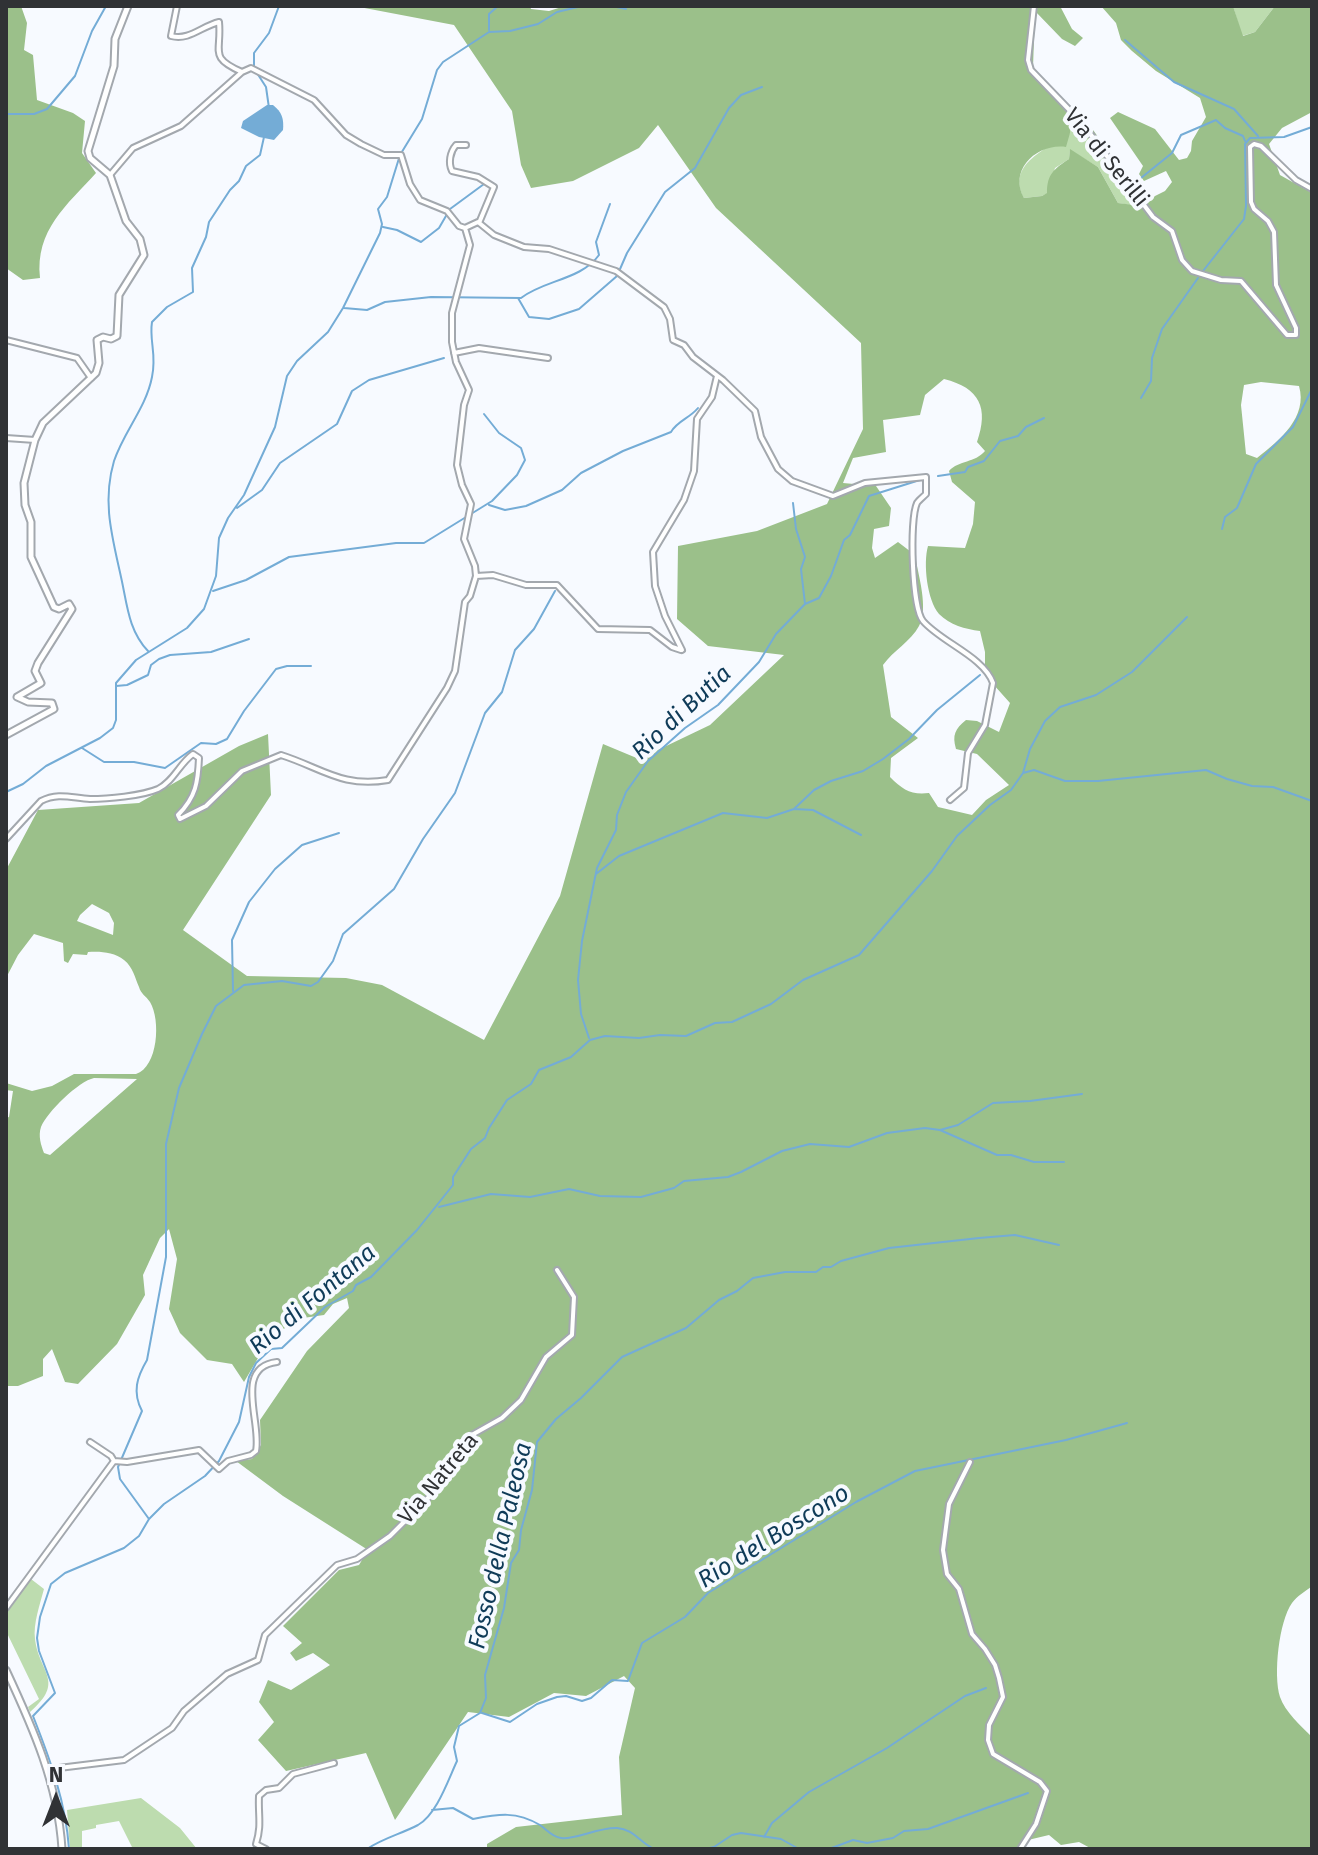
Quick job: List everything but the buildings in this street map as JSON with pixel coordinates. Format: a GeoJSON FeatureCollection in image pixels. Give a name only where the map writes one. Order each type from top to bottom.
{"type":"FeatureCollection","features":[{"type":"Feature","properties":{"kind":"street"},"geometry":{"type":"LineString","coordinates":[[6,735],[54,709],[52,703],[28,702],[17,697],[39,686],[40,679],[35,671],[38,663],[72,609],[69,604],[59,609],[54,607],[31,557],[31,522],[23,490],[35,440],[47,418],[96,373],[99,363],[97,340],[117,336],[119,295],[144,255],[140,239],[126,221],[110,175],[90,158],[88,151],[114,66],[118,29],[128,6]]}},
{"type":"Feature","properties":{"kind":"street"},"geometry":{"type":"LineString","coordinates":[[177,6],[171,36],[175,39],[188,36],[219,22],[220,57],[229,67],[242,72]]}},
{"type":"Feature","properties":{"kind":"street","name":"Via di Serilli"},"geometry":{"type":"LineString","coordinates":[[1034,6],[1028,60],[1031,70],[1082,123],[1153,217],[1172,231],[1182,260],[1192,271],[1221,280],[1241,281],[1287,335],[1292,336],[1296,335],[1296,328],[1276,285],[1274,232],[1251,202],[1250,147],[1254,144],[1261,146],[1296,180],[1312,189]]}},
{"type":"Feature","properties":{"kind":"street"},"geometry":{"type":"LineString","coordinates":[[110,175],[133,148],[181,126],[242,72],[251,68],[314,100],[346,135],[361,144],[384,155],[400,154],[410,184],[420,200],[447,211],[453,222],[465,228],[479,223],[494,187],[478,177],[452,171],[449,166],[452,150],[456,145],[466,145]]}},
{"type":"Feature","properties":{"kind":"street"},"geometry":{"type":"LineString","coordinates":[[479,223],[494,235],[524,247],[549,249],[619,272],[664,307],[670,319],[673,340],[684,345],[693,357],[755,411],[765,446],[778,469],[792,481],[833,496],[865,483],[926,477],[926,494],[916,505],[912,555],[919,615],[927,625],[985,668],[993,683],[985,725],[968,753],[964,788],[950,800]]}},
{"type":"Feature","properties":{"kind":"street"},"geometry":{"type":"LineString","coordinates":[[6,839],[48,797],[59,795],[91,799],[157,790],[170,782],[193,754],[199,758],[197,788],[193,798],[178,815],[180,819],[206,806],[242,771],[281,755],[347,782],[388,780],[455,671],[465,602],[476,576],[464,539],[472,508],[458,473],[464,405],[469,390],[454,353],[452,313],[470,245],[465,228]]}},
{"type":"Feature","properties":{"kind":"street"},"geometry":{"type":"LineString","coordinates":[[6,340],[77,358],[91,378]]}},
{"type":"Feature","properties":{"kind":"street"},"geometry":{"type":"LineString","coordinates":[[454,353],[479,348],[548,358]]}},
{"type":"Feature","properties":{"kind":"street"},"geometry":{"type":"LineString","coordinates":[[476,576],[493,575],[526,585],[557,585],[598,629],[650,630],[672,647],[682,650],[665,616],[655,586],[653,552],[684,500],[696,460],[697,419],[712,397],[717,376]]}},
{"type":"Feature","properties":{"kind":"street"},"geometry":{"type":"LineString","coordinates":[[6,438],[35,440]]}},
{"type":"Feature","properties":{"kind":"street","name":"Via Natreta"},"geometry":{"type":"LineString","coordinates":[[52,1773],[124,1760],[172,1728],[184,1711],[227,1674],[258,1660],[265,1635],[298,1605],[316,1583],[337,1565],[357,1559],[390,1536],[437,1489],[470,1436],[502,1418],[521,1400],[546,1357],[572,1335],[574,1297],[557,1270]]}},
{"type":"Feature","properties":{"kind":"street"},"geometry":{"type":"LineString","coordinates":[[114,1461],[127,1462],[199,1450],[219,1469],[228,1461],[251,1455],[258,1443],[258,1425],[251,1398],[253,1383],[257,1371],[266,1364],[277,1362]]}},
{"type":"Feature","properties":{"kind":"street"},"geometry":{"type":"LineString","coordinates":[[90,1442],[114,1461]]}},
{"type":"Feature","properties":{"kind":"street"},"geometry":{"type":"LineString","coordinates":[[6,1608],[114,1461]]}},
{"type":"Feature","properties":{"kind":"street"},"geometry":{"type":"LineString","coordinates":[[970,1462],[949,1504],[943,1550],[947,1574],[959,1589],[972,1634],[995,1665],[999,1678],[1003,1697],[989,1725],[988,1740],[993,1754],[1040,1782],[1047,1791],[1036,1824],[1020,1849]]}},
{"type":"Feature","properties":{"kind":"street"},"geometry":{"type":"LineString","coordinates":[[6,1670],[52,1773],[61,1823],[62,1849]]}},
{"type":"Feature","properties":{"kind":"street"},"geometry":{"type":"LineString","coordinates":[[266,1849],[256,1844],[262,1825],[258,1811],[259,1796],[266,1790],[279,1788],[293,1774],[304,1769],[334,1763]]}},
{"type":"Feature","properties":{"kind":"green space"},"geometry":{"type":"Polygon","coordinates":[[[6,6],[21,6],[27,23],[24,50],[33,55],[37,100],[73,113],[85,121],[82,153],[96,173],[64,208],[48,232],[40,261],[40,278],[23,280],[6,268],[6,6]]]}},
{"type":"Feature","properties":{"kind":"green space"},"geometry":{"type":"Polygon","coordinates":[[[354,6],[530,6],[531,9],[549,11],[565,6],[1060,6],[1072,29],[1083,38],[1075,46],[1062,39],[1035,11],[1033,67],[1079,119],[1086,120],[1142,199],[1147,200],[1165,191],[1172,182],[1166,171],[1144,181],[1139,174],[1143,166],[1110,118],[1118,112],[1155,129],[1179,160],[1187,158],[1192,141],[1206,117],[1200,98],[1156,71],[1121,40],[1116,23],[1101,6],[1233,6],[1243,36],[1255,32],[1275,6],[1312,6],[1312,112],[1282,128],[1269,144],[1280,175],[1312,193],[1312,1586],[1294,1600],[1287,1611],[1277,1676],[1282,1703],[1312,1737],[1312,1849],[1092,1849],[1079,1842],[1061,1845],[1049,1835],[1028,1840],[1021,1849],[487,1849],[487,1844],[516,1827],[622,1815],[619,1757],[635,1688],[624,1676],[586,1696],[554,1693],[509,1717],[468,1712],[395,1820],[366,1753],[286,1771],[258,1740],[274,1722],[259,1702],[268,1680],[291,1690],[330,1665],[313,1653],[296,1661],[290,1653],[302,1643],[283,1626],[339,1570],[359,1565],[368,1550],[283,1496],[236,1461],[252,1459],[261,1445],[260,1420],[307,1351],[349,1308],[347,1298],[333,1304],[324,1315],[303,1318],[271,1336],[244,1382],[232,1364],[207,1360],[180,1333],[169,1309],[177,1259],[169,1229],[160,1238],[143,1275],[145,1295],[117,1344],[78,1384],[65,1382],[52,1349],[43,1359],[43,1376],[18,1386],[6,1386],[6,1118],[9,1117],[13,1091],[6,1090],[6,1083],[32,1091],[52,1086],[74,1074],[136,1074],[149,1062],[156,1031],[150,1002],[141,991],[130,966],[116,955],[97,952],[73,954],[68,963],[64,961],[63,943],[34,934],[6,978],[6,870],[38,810],[139,803],[239,746],[268,734],[271,795],[183,930],[247,976],[346,978],[382,985],[484,1040],[560,896],[603,744],[639,759],[710,725],[784,655],[708,646],[677,619],[678,546],[757,531],[827,504],[863,429],[861,343],[716,208],[658,125],[639,148],[573,181],[531,188],[521,165],[512,111],[454,25],[354,6]],[[1070,115],[1066,147],[1045,149],[1028,160],[1020,178],[1024,198],[1047,193],[1050,177],[1069,159],[1070,149],[1098,167],[1118,203],[1142,206],[1070,115]],[[944,379],[925,395],[920,415],[883,420],[886,452],[853,458],[843,483],[876,486],[891,508],[889,526],[874,529],[872,548],[875,558],[898,542],[915,555],[922,591],[923,610],[919,626],[883,665],[891,717],[918,738],[891,758],[890,777],[908,791],[929,793],[938,807],[972,815],[986,800],[1009,785],[977,754],[956,749],[955,733],[966,720],[977,721],[999,732],[1010,703],[985,675],[985,652],[980,631],[953,624],[935,608],[927,581],[926,562],[928,546],[965,548],[973,524],[975,502],[952,482],[949,471],[985,451],[977,442],[981,430],[981,409],[966,388],[944,379]],[[1261,382],[1244,385],[1241,405],[1246,454],[1257,458],[1290,427],[1296,418],[1301,397],[1299,386],[1261,382]],[[92,904],[77,921],[113,935],[114,923],[109,913],[92,904]],[[94,1078],[72,1091],[41,1127],[44,1153],[50,1155],[137,1079],[94,1078]]]}},
{"type":"Feature","properties":{"kind":"green space"},"geometry":{"type":"Polygon","coordinates":[[[1233,6],[1275,6],[1255,32],[1242,36],[1233,6]]]}},
{"type":"Feature","properties":{"kind":"green space"},"geometry":{"type":"Polygon","coordinates":[[[1070,114],[1143,207],[1118,203],[1098,167],[1070,150],[1069,159],[1055,168],[1048,193],[1024,198],[1020,176],[1025,166],[1041,151],[1070,133],[1070,114]]]}},
{"type":"Feature","properties":{"kind":"green space"},"geometry":{"type":"Polygon","coordinates":[[[31,1579],[44,1589],[35,1633],[37,1651],[48,1684],[47,1692],[30,1712],[28,1707],[39,1699],[6,1631],[6,1614],[31,1579]]]}},
{"type":"Feature","properties":{"kind":"green space"},"geometry":{"type":"Polygon","coordinates":[[[141,1798],[180,1828],[197,1849],[133,1849],[119,1821],[82,1831],[82,1849],[70,1849],[67,1810],[141,1798]]]}},
{"type":"Feature","properties":{"kind":"water"},"geometry":{"type":"Polygon","coordinates":[[[267,105],[273,105],[283,119],[283,130],[274,140],[241,128],[243,121],[267,105]]]}},
{"type":"Feature","properties":{"kind":"waterway"},"geometry":{"type":"LineString","coordinates":[[6,114],[34,114],[47,109],[75,76],[92,31],[106,6]]}},
{"type":"Feature","properties":{"kind":"waterway"},"geometry":{"type":"LineString","coordinates":[[254,68],[254,53],[269,33],[279,6]]}},
{"type":"Feature","properties":{"kind":"waterway"},"geometry":{"type":"LineString","coordinates":[[489,30],[489,14],[498,6]]}},
{"type":"Feature","properties":{"kind":"waterway"},"geometry":{"type":"LineString","coordinates":[[6,792],[113,728],[116,720],[116,683],[136,660],[187,628],[204,609],[216,576],[219,538],[244,495],[275,427],[287,376],[297,361],[328,332],[380,233],[382,224],[378,209],[387,197],[400,155],[422,119],[437,70],[443,62],[489,32],[538,24],[557,12],[582,6]]}},
{"type":"Feature","properties":{"kind":"waterway"},"geometry":{"type":"LineString","coordinates":[[612,6],[626,9]]}},
{"type":"Feature","properties":{"kind":"waterway"},"geometry":{"type":"LineString","coordinates":[[1125,40],[1174,82],[1234,109],[1258,136]]}},
{"type":"Feature","properties":{"kind":"waterway"},"geometry":{"type":"LineString","coordinates":[[257,73],[266,87],[269,108]]}},
{"type":"Feature","properties":{"kind":"waterway"},"geometry":{"type":"LineString","coordinates":[[518,298],[529,317],[549,319],[579,309],[617,276],[627,253],[665,192],[695,168],[729,108],[741,95],[762,87]]}},
{"type":"Feature","properties":{"kind":"waterway"},"geometry":{"type":"LineString","coordinates":[[1141,178],[1172,153],[1181,135],[1216,120],[1243,136],[1245,141]]}},
{"type":"Feature","properties":{"kind":"waterway"},"geometry":{"type":"LineString","coordinates":[[1203,271],[1244,219],[1245,144],[1250,138],[1284,137],[1312,127]]}},
{"type":"Feature","properties":{"kind":"waterway"},"geometry":{"type":"LineString","coordinates":[[148,651],[132,625],[114,547],[109,505],[110,476],[118,450],[149,388],[154,361],[152,322],[167,307],[193,292],[192,268],[209,222],[239,181],[246,166],[260,155],[264,137]]}},
{"type":"Feature","properties":{"kind":"waterway"},"geometry":{"type":"LineString","coordinates":[[383,227],[421,242],[439,228],[450,209],[484,184]]}},
{"type":"Feature","properties":{"kind":"waterway"},"geometry":{"type":"LineString","coordinates":[[344,308],[367,310],[385,302],[431,297],[521,298],[582,270],[599,255],[596,242],[610,204]]}},
{"type":"Feature","properties":{"kind":"waterway"},"geometry":{"type":"LineString","coordinates":[[1141,398],[1151,381],[1152,358],[1162,329],[1198,278]]}},
{"type":"Feature","properties":{"kind":"waterway"},"geometry":{"type":"LineString","coordinates":[[237,508],[262,490],[280,463],[337,424],[352,391],[369,380],[444,358]]}},
{"type":"Feature","properties":{"kind":"waterway"},"geometry":{"type":"LineString","coordinates":[[1222,529],[1225,517],[1237,508],[1256,464],[1293,427],[1312,389]]}},
{"type":"Feature","properties":{"kind":"waterway"},"geometry":{"type":"LineString","coordinates":[[489,505],[505,510],[526,506],[562,490],[581,473],[623,451],[671,432],[698,408]]}},
{"type":"Feature","properties":{"kind":"waterway"},"geometry":{"type":"LineString","coordinates":[[213,591],[246,580],[289,557],[396,543],[424,543],[492,501],[517,475],[525,460],[521,448],[499,433],[484,414]]}},
{"type":"Feature","properties":{"kind":"waterway","name":"Rio di Butia"},"geometry":{"type":"LineString","coordinates":[[938,476],[965,472],[968,467],[984,461],[1000,441],[1018,436],[1026,427],[1044,418]]}},
{"type":"Feature","properties":{"kind":"waterway","name":"Rio di Butia"},"geometry":{"type":"LineString","coordinates":[[589,1038],[581,1014],[578,980],[582,941],[597,868],[616,830],[617,815],[626,792],[648,761],[685,728],[718,705],[759,662],[776,634],[805,604],[819,598],[844,540],[850,535],[869,496],[923,479]]}},
{"type":"Feature","properties":{"kind":"waterway"},"geometry":{"type":"LineString","coordinates":[[793,503],[796,529],[805,557],[801,569],[805,604]]}},
{"type":"Feature","properties":{"kind":"waterway"},"geometry":{"type":"LineString","coordinates":[[149,1519],[120,1479],[118,1467],[142,1411],[137,1385],[147,1360],[166,1257],[166,1144],[179,1088],[202,1034],[216,1006],[244,985],[282,981],[311,986],[318,982],[333,961],[343,934],[394,889],[455,793],[485,713],[502,692],[515,650],[534,629],[555,591]]}},
{"type":"Feature","properties":{"kind":"waterway","name":"Rio di Fontana"},"geometry":{"type":"LineString","coordinates":[[69,1849],[61,1798],[33,1716],[55,1693],[37,1638],[51,1584],[65,1573],[124,1548],[139,1536],[149,1519],[164,1504],[205,1476],[219,1461],[239,1422],[249,1377],[256,1363],[271,1349],[282,1348],[325,1307],[371,1277],[417,1230],[453,1185],[453,1177],[471,1149],[485,1138],[507,1100],[531,1084],[539,1070],[571,1057],[590,1040],[605,1036],[686,1036],[715,1023],[732,1022],[771,1004],[803,980],[859,955],[932,871],[957,836],[1011,790],[1023,773],[1030,749],[1045,721],[1060,707],[1096,695],[1132,672],[1187,617]]}},
{"type":"Feature","properties":{"kind":"waterway"},"geometry":{"type":"LineString","coordinates":[[116,686],[127,685],[148,675],[151,665],[170,655],[211,652],[249,639]]}},
{"type":"Feature","properties":{"kind":"waterway"},"geometry":{"type":"LineString","coordinates":[[82,748],[104,762],[134,762],[165,768],[201,743],[216,744],[227,739],[276,669],[311,666]]}},
{"type":"Feature","properties":{"kind":"waterway"},"geometry":{"type":"LineString","coordinates":[[596,874],[619,856],[723,813],[767,818],[794,809],[814,790],[863,771],[883,759],[980,675]]}},
{"type":"Feature","properties":{"kind":"waterway"},"geometry":{"type":"LineString","coordinates":[[1023,773],[1034,770],[1065,781],[1098,781],[1206,770],[1227,779],[1252,786],[1273,787],[1312,801]]}},
{"type":"Feature","properties":{"kind":"waterway"},"geometry":{"type":"LineString","coordinates":[[794,809],[813,810],[861,835]]}},
{"type":"Feature","properties":{"kind":"waterway"},"geometry":{"type":"LineString","coordinates":[[233,991],[232,940],[249,902],[275,869],[302,845],[339,833]]}},
{"type":"Feature","properties":{"kind":"waterway"},"geometry":{"type":"LineString","coordinates":[[940,1130],[958,1125],[993,1103],[1082,1094]]}},
{"type":"Feature","properties":{"kind":"waterway"},"geometry":{"type":"LineString","coordinates":[[439,1207],[491,1194],[530,1197],[569,1189],[600,1196],[641,1197],[674,1188],[684,1181],[728,1177],[782,1151],[810,1144],[849,1147],[887,1133],[925,1128],[940,1130],[997,1155],[1011,1155],[1034,1162],[1064,1162]]}},
{"type":"Feature","properties":{"kind":"waterway","name":"Fosso della Paleosa"},"geometry":{"type":"LineString","coordinates":[[480,1713],[486,1698],[485,1675],[504,1608],[511,1563],[519,1550],[532,1490],[537,1442],[556,1419],[622,1357],[686,1328],[719,1300],[753,1278],[785,1272],[816,1272],[841,1261],[889,1248],[979,1238],[1015,1235],[1059,1245]]}},
{"type":"Feature","properties":{"kind":"waterway","name":"Rio del Boscono"},"geometry":{"type":"LineString","coordinates":[[482,1713],[510,1722],[537,1704],[557,1697],[566,1696],[582,1701],[591,1698],[612,1680],[628,1681],[642,1643],[685,1617],[708,1593],[856,1502],[915,1471],[1066,1440],[1127,1423]]}},
{"type":"Feature","properties":{"kind":"waterway"},"geometry":{"type":"LineString","coordinates":[[764,1837],[772,1823],[809,1792],[887,1748],[965,1696],[986,1688]]}},
{"type":"Feature","properties":{"kind":"waterway"},"geometry":{"type":"LineString","coordinates":[[367,1849],[418,1825],[431,1813],[457,1761],[454,1747],[459,1726],[480,1713]]}},
{"type":"Feature","properties":{"kind":"waterway"},"geometry":{"type":"LineString","coordinates":[[829,1849],[853,1840],[867,1843],[893,1838],[904,1831],[928,1829],[1028,1793]]}},
{"type":"Feature","properties":{"kind":"waterway"},"geometry":{"type":"LineString","coordinates":[[432,1810],[453,1808],[473,1819],[515,1816],[540,1825],[561,1838],[610,1828],[623,1829],[654,1849]]}},
{"type":"Feature","properties":{"kind":"waterway"},"geometry":{"type":"LineString","coordinates":[[705,1849],[741,1833],[781,1839],[799,1849]]}}]}
